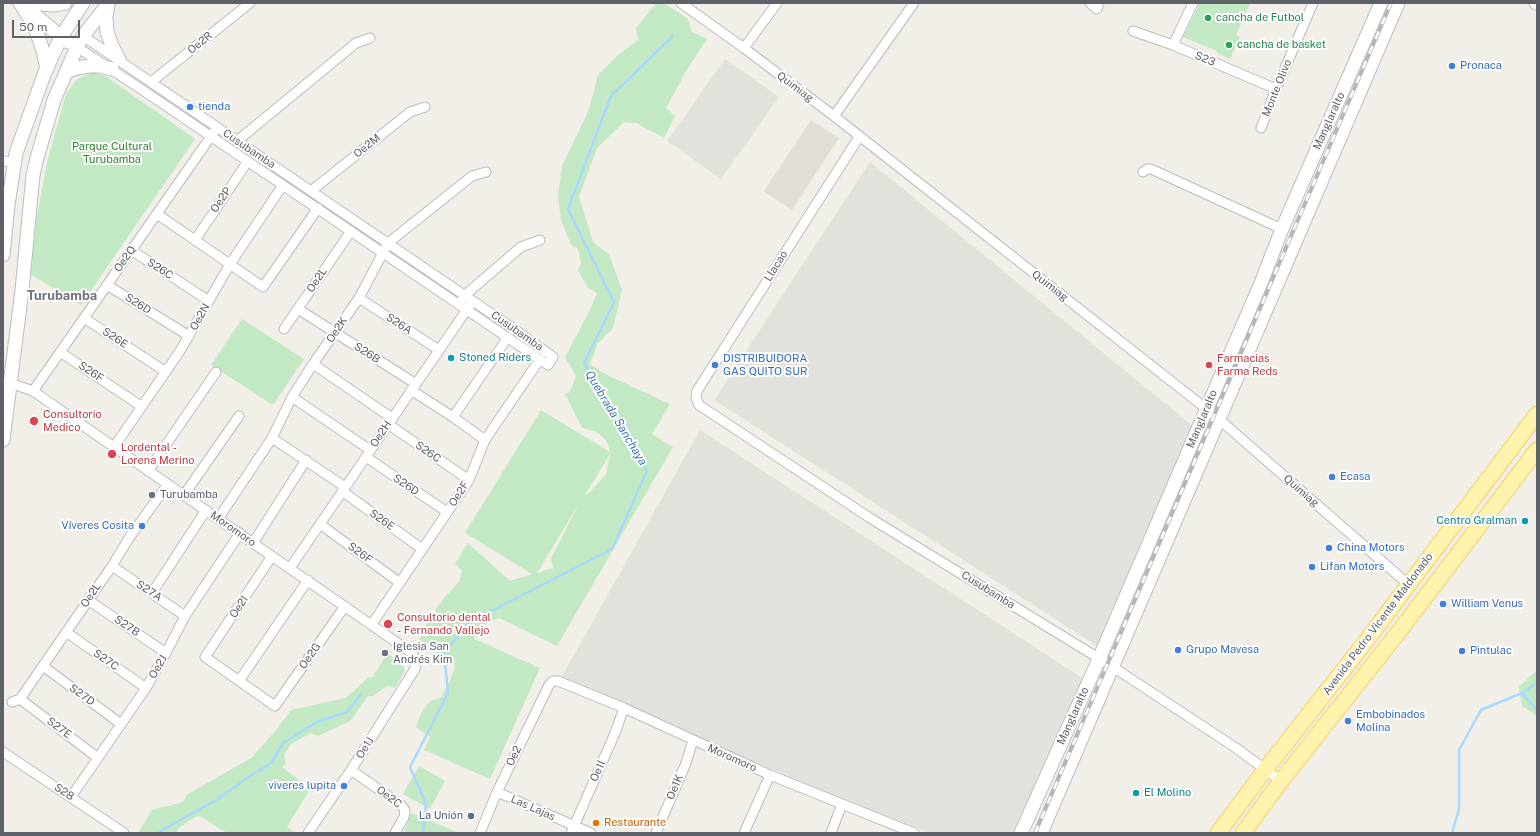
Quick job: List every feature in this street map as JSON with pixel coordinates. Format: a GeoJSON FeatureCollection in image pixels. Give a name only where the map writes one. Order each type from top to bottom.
{"type":"FeatureCollection","features":[{"type":"Feature","properties":{"kind":"main road","name":"Cusubamba"},"geometry":{"type":"LineString","coordinates":[[21,3],[46,25],[64,32],[80,41]]}},
{"type":"Feature","properties":{"kind":"main road"},"geometry":{"type":"LineString","coordinates":[[21,3],[37,33],[47,69]]}},
{"type":"Feature","properties":{"kind":"main road"},"geometry":{"type":"LineString","coordinates":[[29,3],[54,5],[65,3]]}},
{"type":"Feature","properties":{"kind":"main road"},"geometry":{"type":"LineString","coordinates":[[3,249],[8,162],[64,32],[83,3]]}},
{"type":"Feature","properties":{"kind":"main road"},"geometry":{"type":"LineString","coordinates":[[3,440],[7,382],[22,290],[33,175],[48,117],[59,87],[80,41],[108,3]]}},
{"type":"Feature","properties":{"kind":"main road"},"geometry":{"type":"LineString","coordinates":[[66,72],[89,66],[115,64],[112,46],[107,32],[106,18],[108,3]]}},
{"type":"Feature","properties":{"kind":"main road","name":"Manglaralto"},"geometry":{"type":"LineString","coordinates":[[1021,833],[1207,409],[1261,283],[1282,229],[1381,3]]}},
{"type":"Feature","properties":{"kind":"main road","name":"Manglaralto"},"geometry":{"type":"LineString","coordinates":[[1041,833],[1398,3]]}},
{"type":"Feature","properties":{"kind":"main road","name":"Avenida Pedro Vicente Maldonado"},"geometry":{"type":"LineString","coordinates":[[1218,833],[1265,770],[1359,650],[1537,414]]}},
{"type":"Feature","properties":{"kind":"main road","name":"Avenida Pedro Vicente Maldonado"},"geometry":{"type":"LineString","coordinates":[[1243,833],[1537,450]]}},
{"type":"Feature","properties":{"kind":"street","name":"Oe2R"},"geometry":{"type":"LineString","coordinates":[[151,82],[250,3]]}},
{"type":"Feature","properties":{"kind":"street","name":"Quimiag"},"geometry":{"type":"LineString","coordinates":[[681,3],[744,48],[834,116],[1207,409],[1408,584]]}},
{"type":"Feature","properties":{"kind":"street"},"geometry":{"type":"LineString","coordinates":[[744,48],[777,3]]}},
{"type":"Feature","properties":{"kind":"street"},"geometry":{"type":"LineString","coordinates":[[834,116],[914,3]]}},
{"type":"Feature","properties":{"kind":"street"},"geometry":{"type":"LineString","coordinates":[[1090,3],[1098,6]]}},
{"type":"Feature","properties":{"kind":"street"},"geometry":{"type":"LineString","coordinates":[[1173,45],[1193,3]]}},
{"type":"Feature","properties":{"kind":"street","name":"Monte Olivo"},"geometry":{"type":"LineString","coordinates":[[1261,128],[1313,3]]}},
{"type":"Feature","properties":{"kind":"street","name":"S23"},"geometry":{"type":"LineString","coordinates":[[1133,31],[1173,45],[1276,89]]}},
{"type":"Feature","properties":{"kind":"street"},"geometry":{"type":"LineString","coordinates":[[237,141],[356,43],[370,38]]}},
{"type":"Feature","properties":{"kind":"street","name":"Cusubamba"},"geometry":{"type":"LineString","coordinates":[[80,41],[115,64],[151,82],[469,298],[553,357],[548,365],[211,136],[115,64],[80,41]]}},
{"type":"Feature","properties":{"kind":"street","name":"Oe2M"},"geometry":{"type":"LineString","coordinates":[[311,191],[410,112],[425,107]]}},
{"type":"Feature","properties":{"kind":"street","name":"Oe2Q"},"geometry":{"type":"LineString","coordinates":[[33,391],[217,127]]}},
{"type":"Feature","properties":{"kind":"street","name":"Llacao"},"geometry":{"type":"LineString","coordinates":[[696,398],[697,391],[701,384],[859,137]]}},
{"type":"Feature","properties":{"kind":"street","name":"Oe2P"},"geometry":{"type":"LineString","coordinates":[[194,240],[248,161]]}},
{"type":"Feature","properties":{"kind":"street"},"geometry":{"type":"LineString","coordinates":[[1143,172],[1146,169],[1151,169],[1282,229]]}},
{"type":"Feature","properties":{"kind":"street","name":"Oe2K"},"geometry":{"type":"LineString","coordinates":[[218,519],[272,438],[292,397],[313,364],[359,298],[388,243],[472,176],[486,172]]}},
{"type":"Feature","properties":{"kind":"street","name":"Oe2N"},"geometry":{"type":"LineString","coordinates":[[114,447],[166,372],[189,336],[230,264],[283,185]]}},
{"type":"Feature","properties":{"kind":"street"},"geometry":{"type":"LineString","coordinates":[[156,214],[263,287],[318,208]]}},
{"type":"Feature","properties":{"kind":"street","name":"Oe2L"},"geometry":{"type":"LineString","coordinates":[[284,329],[350,231]]}},
{"type":"Feature","properties":{"kind":"street","name":"Oe2H"},"geometry":{"type":"LineString","coordinates":[[459,304],[469,298],[521,247],[540,240]]}},
{"type":"Feature","properties":{"kind":"street","name":"S26C"},"geometry":{"type":"LineString","coordinates":[[131,250],[209,301]]}},
{"type":"Feature","properties":{"kind":"street","name":"S26D"},"geometry":{"type":"LineString","coordinates":[[107,285],[189,336]]}},
{"type":"Feature","properties":{"kind":"street","name":"S26A"},"geometry":{"type":"LineString","coordinates":[[359,298],[438,350]]}},
{"type":"Feature","properties":{"kind":"street","name":"Oe2H"},"geometry":{"type":"LineString","coordinates":[[290,568],[467,309],[469,298]]}},
{"type":"Feature","properties":{"kind":"street","name":"S26B"},"geometry":{"type":"LineString","coordinates":[[298,309],[336,333],[414,387],[485,440]]}},
{"type":"Feature","properties":{"kind":"street","name":"S26E"},"geometry":{"type":"LineString","coordinates":[[84,318],[166,372]]}},
{"type":"Feature","properties":{"kind":"street"},"geometry":{"type":"LineString","coordinates":[[453,417],[508,337]]}},
{"type":"Feature","properties":{"kind":"street","name":"S26F"},"geometry":{"type":"LineString","coordinates":[[60,352],[141,406]]}},
{"type":"Feature","properties":{"kind":"street","name":"Oe2F"},"geometry":{"type":"LineString","coordinates":[[372,624],[469,480],[485,440],[540,359]]}},
{"type":"Feature","properties":{"kind":"street","name":"S26C"},"geometry":{"type":"LineString","coordinates":[[313,364],[469,480]]}},
{"type":"Feature","properties":{"kind":"street"},"geometry":{"type":"LineString","coordinates":[[148,471],[216,372]]}},
{"type":"Feature","properties":{"kind":"street","name":"Moromoro"},"geometry":{"type":"LineString","coordinates":[[7,382],[33,391],[412,652],[416,660]]}},
{"type":"Feature","properties":{"kind":"street","name":"S26D"},"geometry":{"type":"LineString","coordinates":[[292,397],[447,512]]}},
{"type":"Feature","properties":{"kind":"street","name":"Cusubamba"},"geometry":{"type":"LineString","coordinates":[[696,398],[699,405],[870,518],[1099,658],[1236,748],[1281,782]]}},
{"type":"Feature","properties":{"kind":"street"},"geometry":{"type":"LineString","coordinates":[[184,495],[239,416]]}},
{"type":"Feature","properties":{"kind":"street","name":"S26E"},"geometry":{"type":"LineString","coordinates":[[272,438],[306,460],[422,549]]}},
{"type":"Feature","properties":{"kind":"street"},"geometry":{"type":"LineString","coordinates":[[253,543],[306,460]]}},
{"type":"Feature","properties":{"kind":"street","name":"Oe2L"},"geometry":{"type":"LineString","coordinates":[[16,700],[43,666],[112,566],[129,538],[168,484]]}},
{"type":"Feature","properties":{"kind":"street"},"geometry":{"type":"LineString","coordinates":[[152,593],[206,510]]}},
{"type":"Feature","properties":{"kind":"street","name":"S26F"},"geometry":{"type":"LineString","coordinates":[[320,524],[400,583]]}},
{"type":"Feature","properties":{"kind":"street","name":"Oe2J"},"geometry":{"type":"LineString","coordinates":[[71,797],[146,688],[185,616],[240,533]]}},
{"type":"Feature","properties":{"kind":"street","name":"Oe2I"},"geometry":{"type":"LineString","coordinates":[[239,680],[205,657],[272,556]]}},
{"type":"Feature","properties":{"kind":"street","name":"S27A"},"geometry":{"type":"LineString","coordinates":[[112,566],[185,616]]}},
{"type":"Feature","properties":{"kind":"street"},"geometry":{"type":"LineString","coordinates":[[239,680],[308,580]]}},
{"type":"Feature","properties":{"kind":"street","name":"S27B"},"geometry":{"type":"LineString","coordinates":[[88,600],[166,653]]}},
{"type":"Feature","properties":{"kind":"street","name":"Oe2G"},"geometry":{"type":"LineString","coordinates":[[239,680],[276,706],[345,606]]}},
{"type":"Feature","properties":{"kind":"street","name":"S27C"},"geometry":{"type":"LineString","coordinates":[[66,632],[146,688]]}},
{"type":"Feature","properties":{"kind":"street","name":"Oe1J"},"geometry":{"type":"LineString","coordinates":[[308,833],[351,770],[415,669],[416,660]]}},
{"type":"Feature","properties":{"kind":"street","name":"S27D"},"geometry":{"type":"LineString","coordinates":[[43,666],[122,724]]}},
{"type":"Feature","properties":{"kind":"street","name":"Moromoro"},"geometry":{"type":"LineString","coordinates":[[553,681],[558,681],[624,708],[770,775],[914,833]]}},
{"type":"Feature","properties":{"kind":"street","name":"Oe2"},"geometry":{"type":"LineString","coordinates":[[480,833],[497,792],[549,685],[553,681]]}},
{"type":"Feature","properties":{"kind":"street","name":"S27E"},"geometry":{"type":"LineString","coordinates":[[16,700],[98,758]]}},
{"type":"Feature","properties":{"kind":"street","name":"Oe1l"},"geometry":{"type":"LineString","coordinates":[[572,829],[615,733],[624,708]]}},
{"type":"Feature","properties":{"kind":"street","name":"Oe1K"},"geometry":{"type":"LineString","coordinates":[[656,833],[686,763],[693,740]]}},
{"type":"Feature","properties":{"kind":"street","name":"S28"},"geometry":{"type":"LineString","coordinates":[[3,752],[124,833]]}},
{"type":"Feature","properties":{"kind":"street","name":"Oe2C"},"geometry":{"type":"LineString","coordinates":[[351,770],[401,805],[405,810],[404,817],[395,833]]}},
{"type":"Feature","properties":{"kind":"street"},"geometry":{"type":"LineString","coordinates":[[744,833],[770,775]]}},
{"type":"Feature","properties":{"kind":"street","name":"Las Lajas"},"geometry":{"type":"LineString","coordinates":[[497,792],[572,829],[591,833]]}},
{"type":"Feature","properties":{"kind":"street"},"geometry":{"type":"LineString","coordinates":[[831,833],[842,804]]}},
{"type":"Feature","properties":{"kind":"shaded area"},"geometry":{"type":"Polygon","coordinates":[[[725,59],[779,97],[721,179],[667,141],[725,59]]]}},
{"type":"Feature","properties":{"kind":"shaded area"},"geometry":{"type":"Polygon","coordinates":[[[811,120],[839,138],[792,210],[764,191],[811,120]]]}},
{"type":"Feature","properties":{"kind":"shaded area"},"geometry":{"type":"Polygon","coordinates":[[[870,162],[1200,432],[1105,651],[714,400],[870,162]]]}},
{"type":"Feature","properties":{"kind":"shaded area"},"geometry":{"type":"Polygon","coordinates":[[[700,430],[1084,679],[1017,833],[930,833],[862,807],[560,680],[700,430]]]}},
{"type":"Feature","properties":{"kind":"green space"},"geometry":{"type":"Polygon","coordinates":[[[656,3],[667,5],[688,19],[692,32],[707,39],[688,68],[666,108],[675,116],[664,138],[636,123],[624,122],[597,148],[579,197],[593,242],[609,254],[622,290],[613,328],[598,343],[590,364],[605,374],[670,404],[652,434],[673,447],[557,646],[499,618],[477,627],[474,639],[540,668],[490,779],[424,750],[430,737],[416,727],[421,713],[429,702],[441,697],[450,681],[455,667],[454,660],[451,657],[437,653],[419,641],[428,620],[444,598],[459,582],[462,570],[455,564],[468,543],[510,581],[532,574],[465,533],[541,410],[610,452],[608,444],[604,438],[595,431],[582,428],[565,394],[570,392],[576,376],[565,357],[590,310],[597,293],[587,287],[578,270],[581,263],[578,249],[571,245],[561,220],[558,196],[562,166],[588,112],[598,75],[618,55],[638,40],[636,28],[656,3]],[[610,454],[585,495],[589,493],[606,474],[610,454]],[[580,502],[537,573],[553,568],[551,558],[580,502]]]}},
{"type":"Feature","properties":{"kind":"green space"},"geometry":{"type":"Polygon","coordinates":[[[1200,3],[1250,3],[1236,35],[1240,37],[1230,59],[1217,53],[1217,51],[1183,37],[1200,3]]]}},
{"type":"Feature","properties":{"kind":"green space","name":"Parque Cultural Turubamba"},"geometry":{"type":"Polygon","coordinates":[[[93,72],[107,77],[195,139],[81,305],[30,274],[37,217],[47,162],[66,94],[76,80],[93,72]]]}},
{"type":"Feature","properties":{"kind":"green space"},"geometry":{"type":"Polygon","coordinates":[[[242,319],[304,359],[273,405],[211,365],[242,319]]]}},
{"type":"Feature","properties":{"kind":"green space"},"geometry":{"type":"Polygon","coordinates":[[[387,654],[400,660],[405,670],[395,688],[387,686],[373,696],[368,696],[350,721],[318,736],[311,733],[291,744],[284,755],[286,764],[282,767],[310,789],[287,827],[296,833],[227,833],[200,816],[195,817],[180,827],[176,833],[142,833],[139,831],[152,810],[183,802],[188,794],[251,758],[277,729],[291,710],[345,698],[368,677],[372,678],[387,654]]]}},
{"type":"Feature","properties":{"kind":"green space"},"geometry":{"type":"Polygon","coordinates":[[[1537,670],[1537,716],[1522,706],[1519,687],[1537,670]]]}},
{"type":"Feature","properties":{"kind":"green space"},"geometry":{"type":"Polygon","coordinates":[[[419,766],[445,781],[430,809],[403,794],[419,766]]]}},
{"type":"Feature","properties":{"kind":"green space"},"geometry":{"type":"Polygon","coordinates":[[[411,813],[460,833],[406,833],[405,830],[411,813]]]}},
{"type":"Feature","properties":{"kind":"waterway","name":"Quebrada Sanchaya"},"geometry":{"type":"LineString","coordinates":[[423,833],[426,804],[410,767],[448,693],[444,652],[470,622],[612,549],[647,471],[584,363],[614,302],[568,209],[611,96],[673,36]]}},
{"type":"Feature","properties":{"kind":"waterway"},"geometry":{"type":"LineString","coordinates":[[1452,833],[1459,809],[1459,750],[1481,710],[1522,693],[1537,683]]}},
{"type":"Feature","properties":{"kind":"waterway"},"geometry":{"type":"LineString","coordinates":[[1522,693],[1537,710]]}},
{"type":"Feature","properties":{"kind":"waterway","name":"Quebrada Sanchaya"},"geometry":{"type":"LineString","coordinates":[[159,832],[218,799],[271,763],[283,743],[317,722],[347,712],[361,694]]}},
{"type":"Feature","properties":{"kind":"railway"},"geometry":{"type":"LineString","coordinates":[[1035,833],[1391,3]]}},
{"type":"Feature","properties":{"kind":"place","name":"cancha de Futbol"},"geometry":{"type":"Point","coordinates":[1208,18]}},
{"type":"Feature","properties":{"kind":"place","name":"cancha de basket"},"geometry":{"type":"Point","coordinates":[1229,45]}},
{"type":"Feature","properties":{"kind":"place","name":"Pronaca"},"geometry":{"type":"Point","coordinates":[1452,66]}},
{"type":"Feature","properties":{"kind":"place","name":"tienda"},"geometry":{"type":"Point","coordinates":[190,107]}},
{"type":"Feature","properties":{"kind":"place","name":"Stoned Riders"},"geometry":{"type":"Point","coordinates":[451,358]}},
{"type":"Feature","properties":{"kind":"place","name":"DISTRIBUIDORA GAS QUITO SUR"},"geometry":{"type":"Point","coordinates":[715,365]}},
{"type":"Feature","properties":{"kind":"place","name":"Farmacias Farma Reds"},"geometry":{"type":"Point","coordinates":[1209,365]}},
{"type":"Feature","properties":{"kind":"place","name":"Consultorio Medico"},"geometry":{"type":"Point","coordinates":[34,421]}},
{"type":"Feature","properties":{"kind":"place","name":"Lordental - Lorena Merino"},"geometry":{"type":"Point","coordinates":[112,454]}},
{"type":"Feature","properties":{"kind":"place","name":"Ecasa"},"geometry":{"type":"Point","coordinates":[1332,477]}},
{"type":"Feature","properties":{"kind":"place","name":"Turubamba"},"geometry":{"type":"Point","coordinates":[152,495]}},
{"type":"Feature","properties":{"kind":"place","name":"Centro Gralman"},"geometry":{"type":"Point","coordinates":[1525,521]}},
{"type":"Feature","properties":{"kind":"place","name":"Víveres Cosita"},"geometry":{"type":"Point","coordinates":[142,526]}},
{"type":"Feature","properties":{"kind":"place","name":"China Motors"},"geometry":{"type":"Point","coordinates":[1329,548]}},
{"type":"Feature","properties":{"kind":"place","name":"Lifan Motors"},"geometry":{"type":"Point","coordinates":[1312,567]}},
{"type":"Feature","properties":{"kind":"place","name":"William Venus"},"geometry":{"type":"Point","coordinates":[1443,604]}},
{"type":"Feature","properties":{"kind":"place","name":"Consultorio dental - Fernando Vallejo"},"geometry":{"type":"Point","coordinates":[388,624]}},
{"type":"Feature","properties":{"kind":"place","name":"Grupo Mavesa"},"geometry":{"type":"Point","coordinates":[1178,650]}},
{"type":"Feature","properties":{"kind":"place","name":"Pintulac"},"geometry":{"type":"Point","coordinates":[1462,651]}},
{"type":"Feature","properties":{"kind":"place","name":"Iglesia San Andrés Kim"},"geometry":{"type":"Point","coordinates":[385,653]}},
{"type":"Feature","properties":{"kind":"place","name":"Embobinados Molina"},"geometry":{"type":"Point","coordinates":[1348,721]}},
{"type":"Feature","properties":{"kind":"place","name":"viveres lupita"},"geometry":{"type":"Point","coordinates":[344,786]}},
{"type":"Feature","properties":{"kind":"place","name":"El Molino"},"geometry":{"type":"Point","coordinates":[1136,793]}},
{"type":"Feature","properties":{"kind":"place","name":"La Unión"},"geometry":{"type":"Point","coordinates":[471,816]}},
{"type":"Feature","properties":{"kind":"place","name":"Restaurante"},"geometry":{"type":"Point","coordinates":[596,823]}},
{"type":"Feature","properties":{"kind":"district","name":"Turubamba"},"geometry":{"type":"Point","coordinates":[62,296]}}]}
